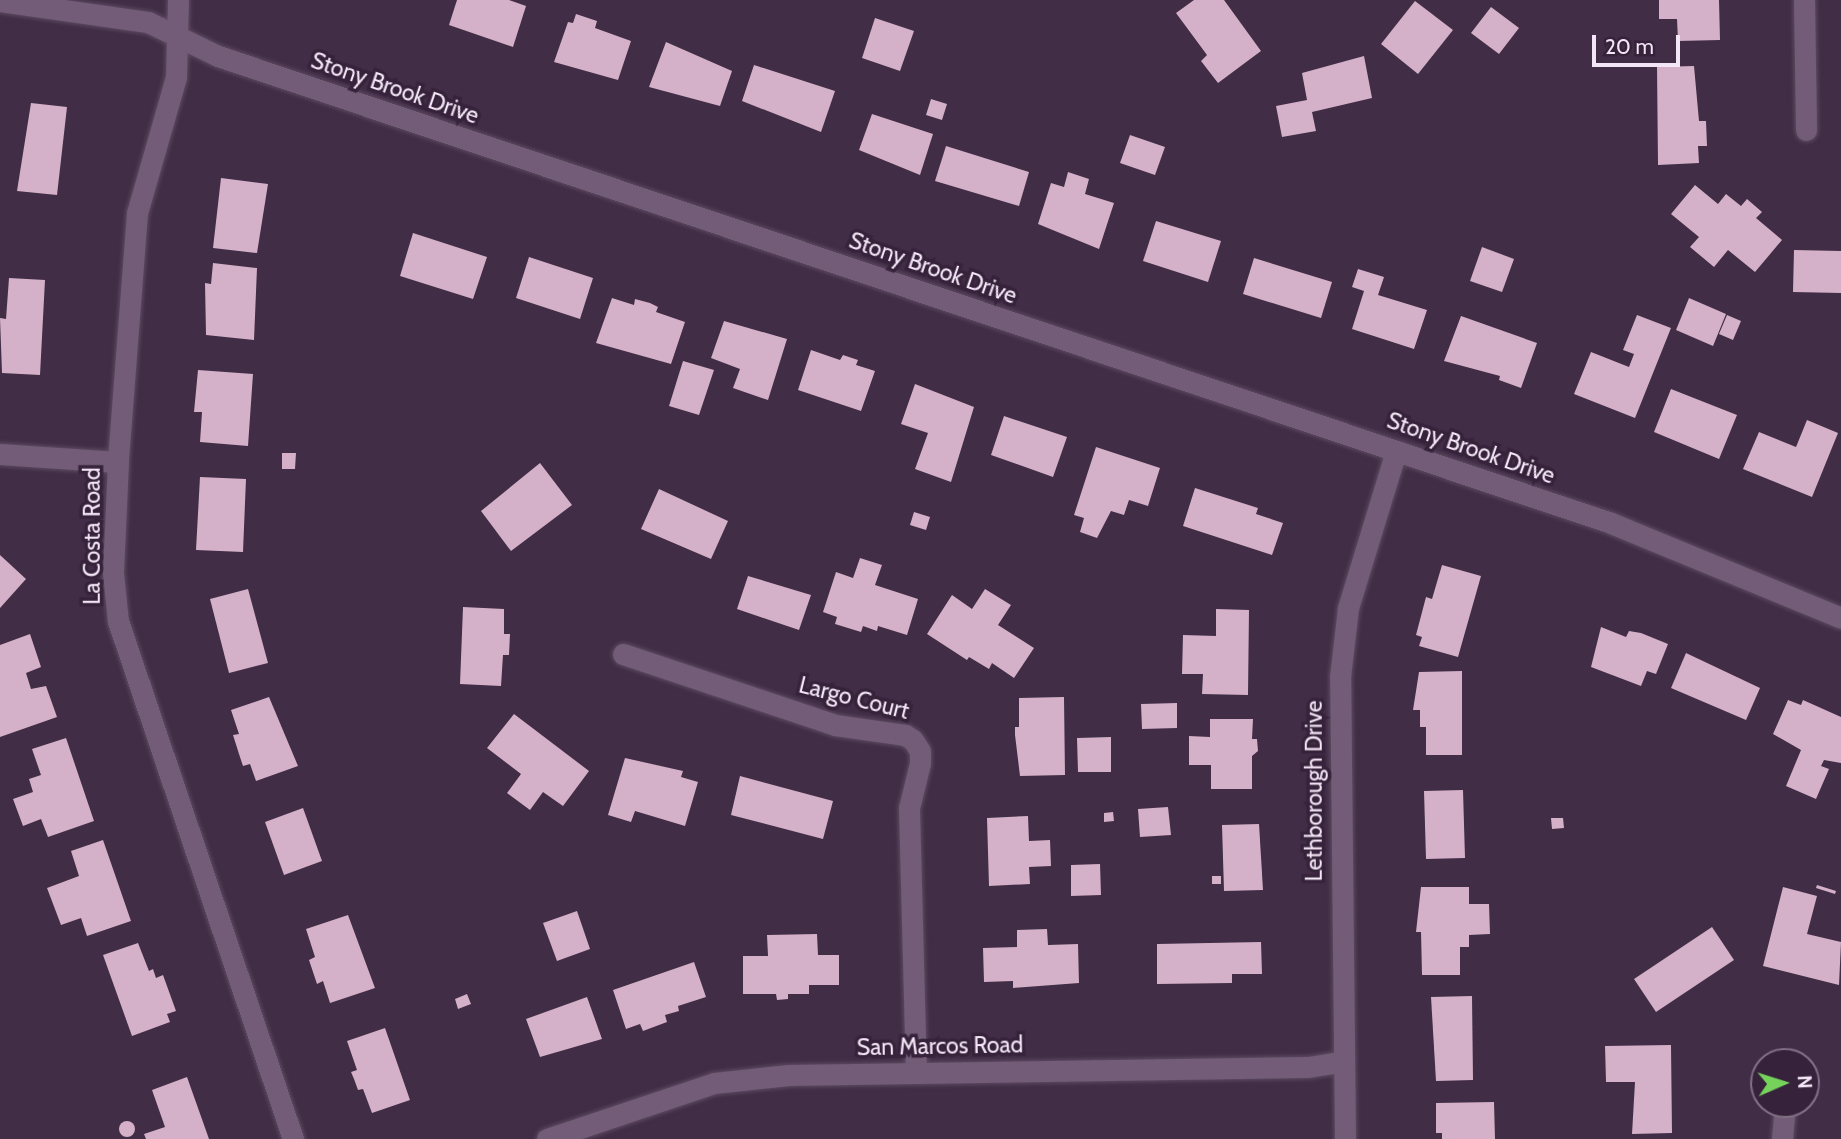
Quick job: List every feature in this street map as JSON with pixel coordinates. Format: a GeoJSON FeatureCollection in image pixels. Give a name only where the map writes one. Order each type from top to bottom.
{"type":"FeatureCollection","features":[{"type":"Feature","properties":{"kind":"street","name":"La Costa Road"},"geometry":{"type":"LineString","coordinates":[[178,0],[176,77],[137,213],[118,462],[113,573],[118,621],[293,1139]]}},
{"type":"Feature","properties":{"kind":"street"},"geometry":{"type":"LineString","coordinates":[[1804,0],[1806,131]]}},
{"type":"Feature","properties":{"kind":"street","name":"Stony Brook Drive"},"geometry":{"type":"LineString","coordinates":[[0,1],[124,17],[177,36],[218,56],[1611,523],[1841,618]]}},
{"type":"Feature","properties":{"kind":"street","name":"Lethborough Drive"},"geometry":{"type":"LineString","coordinates":[[1345,1139],[1340,677],[1348,608],[1396,451]]}},
{"type":"Feature","properties":{"kind":"street"},"geometry":{"type":"LineString","coordinates":[[0,454],[118,462]]}},
{"type":"Feature","properties":{"kind":"street","name":"Largo Court"},"geometry":{"type":"LineString","coordinates":[[622,654],[835,725],[905,735],[913,740],[920,751],[909,808],[916,1073]]}},
{"type":"Feature","properties":{"kind":"street","name":"San Marcos Road"},"geometry":{"type":"LineString","coordinates":[[547,1139],[714,1083],[789,1075],[1308,1067],[1344,1061]]}},
{"type":"Feature","properties":{"kind":"street"},"geometry":{"type":"LineString","coordinates":[[1782,1139],[1784,1118]]}},
{"type":"Feature","properties":{"kind":"building"},"geometry":{"type":"Polygon","coordinates":[[[457,0],[509,0],[526,6],[513,47],[449,25],[457,0]]]}},
{"type":"Feature","properties":{"kind":"building"},"geometry":{"type":"Polygon","coordinates":[[[1194,0],[1224,0],[1261,51],[1218,83],[1201,61],[1207,55],[1176,13],[1194,0]]]}},
{"type":"Feature","properties":{"kind":"building"},"geometry":{"type":"Polygon","coordinates":[[[1659,0],[1719,0],[1720,40],[1678,41],[1677,19],[1659,19],[1659,0]]]}},
{"type":"Feature","properties":{"kind":"building"},"geometry":{"type":"Polygon","coordinates":[[[1415,1],[1453,30],[1418,74],[1381,44],[1415,1]]]}},
{"type":"Feature","properties":{"kind":"building"},"geometry":{"type":"Polygon","coordinates":[[[1491,7],[1519,28],[1499,54],[1471,33],[1491,7]]]}},
{"type":"Feature","properties":{"kind":"building"},"geometry":{"type":"Polygon","coordinates":[[[576,14],[597,21],[595,28],[631,41],[618,80],[554,62],[568,22],[573,23],[576,14]]]}},
{"type":"Feature","properties":{"kind":"building"},"geometry":{"type":"Polygon","coordinates":[[[875,18],[914,31],[900,71],[862,58],[875,18]]]}},
{"type":"Feature","properties":{"kind":"building"},"geometry":{"type":"Polygon","coordinates":[[[666,42],[732,71],[720,106],[649,87],[666,42]]]}},
{"type":"Feature","properties":{"kind":"building"},"geometry":{"type":"Polygon","coordinates":[[[1364,56],[1372,98],[1312,112],[1316,131],[1282,137],[1276,106],[1307,100],[1302,73],[1364,56]]]}},
{"type":"Feature","properties":{"kind":"building"},"geometry":{"type":"Polygon","coordinates":[[[754,65],[835,91],[821,132],[742,101],[754,65]]]}},
{"type":"Feature","properties":{"kind":"building"},"geometry":{"type":"Polygon","coordinates":[[[1694,66],[1699,121],[1706,121],[1707,146],[1698,146],[1699,163],[1658,165],[1657,67],[1694,66]]]}},
{"type":"Feature","properties":{"kind":"building"},"geometry":{"type":"Polygon","coordinates":[[[931,99],[947,104],[942,120],[926,115],[931,99]]]}},
{"type":"Feature","properties":{"kind":"building"},"geometry":{"type":"Polygon","coordinates":[[[31,103],[67,107],[57,195],[17,191],[31,103]]]}},
{"type":"Feature","properties":{"kind":"building"},"geometry":{"type":"Polygon","coordinates":[[[872,114],[933,134],[920,175],[859,150],[872,114]]]}},
{"type":"Feature","properties":{"kind":"building"},"geometry":{"type":"Polygon","coordinates":[[[1130,135],[1165,147],[1155,175],[1120,163],[1130,135]]]}},
{"type":"Feature","properties":{"kind":"building"},"geometry":{"type":"Polygon","coordinates":[[[946,146],[1029,172],[1019,206],[935,181],[946,146]]]}},
{"type":"Feature","properties":{"kind":"building"},"geometry":{"type":"Polygon","coordinates":[[[1068,172],[1089,179],[1085,194],[1114,203],[1099,249],[1038,224],[1051,183],[1064,187],[1068,172]]]}},
{"type":"Feature","properties":{"kind":"building"},"geometry":{"type":"Polygon","coordinates":[[[221,178],[268,184],[257,253],[213,248],[221,178]]]}},
{"type":"Feature","properties":{"kind":"building"},"geometry":{"type":"Polygon","coordinates":[[[1695,185],[1718,204],[1726,194],[1741,206],[1747,199],[1762,212],[1756,218],[1782,240],[1755,272],[1728,250],[1714,267],[1690,247],[1699,237],[1671,214],[1695,185]]]}},
{"type":"Feature","properties":{"kind":"building"},"geometry":{"type":"Polygon","coordinates":[[[1156,221],[1221,241],[1208,282],[1143,261],[1156,221]]]}},
{"type":"Feature","properties":{"kind":"building"},"geometry":{"type":"Polygon","coordinates":[[[413,233],[487,257],[473,299],[400,276],[413,233]]]}},
{"type":"Feature","properties":{"kind":"building"},"geometry":{"type":"Polygon","coordinates":[[[1482,247],[1514,259],[1502,292],[1470,281],[1482,247]]]}},
{"type":"Feature","properties":{"kind":"building"},"geometry":{"type":"Polygon","coordinates":[[[1794,250],[1841,251],[1841,293],[1793,292],[1794,250]]]}},
{"type":"Feature","properties":{"kind":"building"},"geometry":{"type":"Polygon","coordinates":[[[529,257],[593,278],[580,319],[516,298],[529,257]]]}},
{"type":"Feature","properties":{"kind":"building"},"geometry":{"type":"Polygon","coordinates":[[[1254,258],[1332,282],[1321,318],[1243,294],[1254,258]]]}},
{"type":"Feature","properties":{"kind":"building"},"geometry":{"type":"Polygon","coordinates":[[[213,263],[257,268],[254,340],[206,335],[205,283],[211,284],[213,263]]]}},
{"type":"Feature","properties":{"kind":"building"},"geometry":{"type":"Polygon","coordinates":[[[1358,269],[1384,277],[1378,295],[1427,310],[1414,349],[1352,329],[1364,291],[1352,287],[1358,269]]]}},
{"type":"Feature","properties":{"kind":"building"},"geometry":{"type":"Polygon","coordinates":[[[9,278],[45,280],[40,375],[2,373],[0,318],[6,319],[9,278]]]}},
{"type":"Feature","properties":{"kind":"building"},"geometry":{"type":"Polygon","coordinates":[[[612,298],[634,305],[635,299],[650,303],[658,307],[656,312],[685,322],[671,364],[596,343],[612,298]]]}},
{"type":"Feature","properties":{"kind":"building"},"geometry":{"type":"Polygon","coordinates":[[[1689,298],[1726,314],[1713,346],[1676,330],[1689,298]]]}},
{"type":"Feature","properties":{"kind":"building"},"geometry":{"type":"Polygon","coordinates":[[[1637,315],[1671,328],[1635,418],[1574,394],[1591,352],[1629,367],[1634,354],[1623,350],[1637,315]]]}},
{"type":"Feature","properties":{"kind":"building"},"geometry":{"type":"Polygon","coordinates":[[[1727,315],[1741,321],[1733,340],[1719,334],[1727,315]]]}},
{"type":"Feature","properties":{"kind":"building"},"geometry":{"type":"Polygon","coordinates":[[[1461,316],[1537,343],[1521,388],[1499,380],[1500,376],[1444,361],[1461,316]]]}},
{"type":"Feature","properties":{"kind":"building"},"geometry":{"type":"Polygon","coordinates":[[[724,321],[787,339],[768,400],[733,388],[740,369],[711,358],[724,321]]]}},
{"type":"Feature","properties":{"kind":"building"},"geometry":{"type":"Polygon","coordinates":[[[811,350],[840,360],[843,355],[858,360],[856,365],[875,371],[861,411],[798,390],[811,350]]]}},
{"type":"Feature","properties":{"kind":"building"},"geometry":{"type":"Polygon","coordinates":[[[683,361],[714,370],[699,415],[669,406],[683,361]]]}},
{"type":"Feature","properties":{"kind":"building"},"geometry":{"type":"Polygon","coordinates":[[[198,370],[253,374],[248,446],[200,442],[202,412],[194,412],[198,370]]]}},
{"type":"Feature","properties":{"kind":"building"},"geometry":{"type":"Polygon","coordinates":[[[915,384],[974,407],[951,482],[915,469],[928,433],[901,424],[915,384]]]}},
{"type":"Feature","properties":{"kind":"building"},"geometry":{"type":"Polygon","coordinates":[[[1671,389],[1737,415],[1719,459],[1654,432],[1671,389]]]}},
{"type":"Feature","properties":{"kind":"building"},"geometry":{"type":"Polygon","coordinates":[[[1004,416],[1067,437],[1053,477],[991,455],[1004,416]]]}},
{"type":"Feature","properties":{"kind":"building"},"geometry":{"type":"Polygon","coordinates":[[[1807,420],[1838,433],[1812,497],[1743,469],[1759,432],[1796,447],[1807,420]]]}},
{"type":"Feature","properties":{"kind":"building"},"geometry":{"type":"Polygon","coordinates":[[[1096,447],[1160,468],[1148,506],[1129,500],[1124,515],[1111,511],[1097,538],[1080,532],[1084,518],[1074,515],[1096,447]]]}},
{"type":"Feature","properties":{"kind":"building"},"geometry":{"type":"Polygon","coordinates":[[[282,453],[296,453],[295,469],[282,469],[282,453]]]}},
{"type":"Feature","properties":{"kind":"building"},"geometry":{"type":"Polygon","coordinates":[[[540,463],[572,505],[511,551],[481,511],[540,463]]]}},
{"type":"Feature","properties":{"kind":"building"},"geometry":{"type":"Polygon","coordinates":[[[200,477],[246,479],[243,552],[196,550],[200,477]]]}},
{"type":"Feature","properties":{"kind":"building"},"geometry":{"type":"Polygon","coordinates":[[[1195,488],[1258,508],[1256,514],[1283,523],[1272,555],[1183,526],[1195,488]]]}},
{"type":"Feature","properties":{"kind":"building"},"geometry":{"type":"Polygon","coordinates":[[[659,489],[728,521],[711,559],[641,529],[659,489]]]}},
{"type":"Feature","properties":{"kind":"building"},"geometry":{"type":"Polygon","coordinates":[[[914,512],[930,517],[926,530],[910,525],[914,512]]]}},
{"type":"Feature","properties":{"kind":"building"},"geometry":{"type":"Polygon","coordinates":[[[0,555],[26,579],[0,608],[0,555]]]}},
{"type":"Feature","properties":{"kind":"building"},"geometry":{"type":"Polygon","coordinates":[[[860,558],[882,565],[875,585],[918,599],[907,635],[878,626],[877,631],[863,626],[861,632],[835,624],[837,617],[823,612],[836,572],[853,578],[860,558]]]}},
{"type":"Feature","properties":{"kind":"building"},"geometry":{"type":"Polygon","coordinates":[[[1442,565],[1481,576],[1458,657],[1419,646],[1422,637],[1416,635],[1426,597],[1432,599],[1442,565]]]}},
{"type":"Feature","properties":{"kind":"building"},"geometry":{"type":"Polygon","coordinates":[[[748,576],[811,595],[799,630],[737,609],[748,576]]]}},
{"type":"Feature","properties":{"kind":"building"},"geometry":{"type":"Polygon","coordinates":[[[248,589],[268,663],[229,673],[210,599],[248,589]]]}},
{"type":"Feature","properties":{"kind":"building"},"geometry":{"type":"Polygon","coordinates":[[[985,589],[1011,605],[998,625],[1034,648],[1014,678],[992,663],[989,669],[969,657],[967,660],[927,634],[952,595],[972,609],[985,589]]]}},
{"type":"Feature","properties":{"kind":"building"},"geometry":{"type":"Polygon","coordinates":[[[463,607],[504,609],[504,634],[510,634],[509,655],[503,655],[501,686],[460,684],[463,607]]]}},
{"type":"Feature","properties":{"kind":"building"},"geometry":{"type":"Polygon","coordinates":[[[1216,609],[1249,610],[1248,695],[1202,694],[1203,674],[1182,674],[1183,635],[1216,636],[1216,609]]]}},
{"type":"Feature","properties":{"kind":"building"},"geometry":{"type":"Polygon","coordinates":[[[1601,627],[1626,637],[1629,631],[1641,633],[1668,644],[1656,674],[1647,671],[1641,686],[1591,667],[1601,627]]]}},
{"type":"Feature","properties":{"kind":"building"},"geometry":{"type":"Polygon","coordinates":[[[30,634],[41,667],[26,673],[31,689],[46,686],[57,717],[0,737],[0,645],[30,634]]]}},
{"type":"Feature","properties":{"kind":"building"},"geometry":{"type":"Polygon","coordinates":[[[1686,653],[1760,688],[1746,720],[1671,688],[1686,653]]]}},
{"type":"Feature","properties":{"kind":"building"},"geometry":{"type":"Polygon","coordinates":[[[1462,671],[1462,755],[1426,755],[1426,727],[1420,727],[1420,710],[1413,710],[1419,672],[1462,671]]]}},
{"type":"Feature","properties":{"kind":"building"},"geometry":{"type":"Polygon","coordinates":[[[269,697],[298,766],[256,781],[250,764],[243,766],[233,735],[239,734],[231,710],[269,697]]]}},
{"type":"Feature","properties":{"kind":"building"},"geometry":{"type":"Polygon","coordinates":[[[1064,697],[1065,775],[1020,776],[1015,735],[1015,727],[1019,727],[1019,698],[1064,697]]]}},
{"type":"Feature","properties":{"kind":"building"},"geometry":{"type":"Polygon","coordinates":[[[1788,700],[1801,705],[1803,700],[1841,717],[1841,763],[1824,760],[1821,766],[1829,769],[1816,799],[1786,786],[1801,750],[1773,734],[1788,700]]]}},
{"type":"Feature","properties":{"kind":"building"},"geometry":{"type":"Polygon","coordinates":[[[1177,703],[1177,728],[1142,729],[1141,704],[1177,703]]]}},
{"type":"Feature","properties":{"kind":"building"},"geometry":{"type":"Polygon","coordinates":[[[514,714],[589,771],[563,806],[543,792],[530,810],[507,793],[521,774],[487,748],[514,714]]]}},
{"type":"Feature","properties":{"kind":"building"},"geometry":{"type":"Polygon","coordinates":[[[1210,719],[1253,719],[1252,739],[1257,739],[1258,751],[1252,756],[1252,789],[1211,789],[1211,765],[1189,765],[1189,736],[1210,737],[1210,719]]]}},
{"type":"Feature","properties":{"kind":"building"},"geometry":{"type":"Polygon","coordinates":[[[1111,737],[1111,772],[1078,772],[1077,738],[1111,737]]]}},
{"type":"Feature","properties":{"kind":"building"},"geometry":{"type":"Polygon","coordinates":[[[66,738],[94,821],[48,837],[41,819],[23,826],[13,799],[33,792],[29,779],[41,775],[32,749],[66,738]]]}},
{"type":"Feature","properties":{"kind":"building"},"geometry":{"type":"Polygon","coordinates":[[[625,758],[683,771],[681,777],[698,782],[685,826],[635,811],[631,822],[608,815],[625,758]]]}},
{"type":"Feature","properties":{"kind":"building"},"geometry":{"type":"Polygon","coordinates":[[[740,776],[833,801],[823,839],[731,815],[740,776]]]}},
{"type":"Feature","properties":{"kind":"building"},"geometry":{"type":"Polygon","coordinates":[[[1463,790],[1465,858],[1426,859],[1424,791],[1463,790]]]}},
{"type":"Feature","properties":{"kind":"building"},"geometry":{"type":"Polygon","coordinates":[[[1168,807],[1171,835],[1140,837],[1138,809],[1168,807]]]}},
{"type":"Feature","properties":{"kind":"building"},"geometry":{"type":"Polygon","coordinates":[[[303,808],[322,861],[284,875],[265,822],[303,808]]]}},
{"type":"Feature","properties":{"kind":"building"},"geometry":{"type":"Polygon","coordinates":[[[1113,812],[1114,821],[1104,822],[1104,813],[1113,812]]]}},
{"type":"Feature","properties":{"kind":"building"},"geometry":{"type":"Polygon","coordinates":[[[1028,816],[1029,841],[1050,840],[1051,866],[1029,867],[1030,884],[989,886],[987,818],[1028,816]]]}},
{"type":"Feature","properties":{"kind":"building"},"geometry":{"type":"Polygon","coordinates":[[[1551,818],[1563,818],[1564,828],[1552,829],[1551,818]]]}},
{"type":"Feature","properties":{"kind":"building"},"geometry":{"type":"Polygon","coordinates":[[[1259,824],[1263,890],[1224,891],[1222,825],[1259,824]]]}},
{"type":"Feature","properties":{"kind":"building"},"geometry":{"type":"Polygon","coordinates":[[[103,840],[131,921],[87,936],[81,918],[61,925],[47,888],[79,876],[71,851],[103,840]]]}},
{"type":"Feature","properties":{"kind":"building"},"geometry":{"type":"Polygon","coordinates":[[[1100,864],[1101,895],[1071,896],[1071,865],[1100,864]]]}},
{"type":"Feature","properties":{"kind":"building"},"geometry":{"type":"Polygon","coordinates":[[[1212,876],[1221,876],[1221,884],[1212,884],[1212,876]]]}},
{"type":"Feature","properties":{"kind":"building"},"geometry":{"type":"Polygon","coordinates":[[[1817,885],[1836,891],[1835,894],[1816,888],[1817,885]]]}},
{"type":"Feature","properties":{"kind":"building"},"geometry":{"type":"Polygon","coordinates":[[[1421,887],[1469,887],[1469,904],[1489,904],[1490,934],[1469,935],[1469,947],[1460,947],[1460,975],[1422,975],[1421,932],[1416,932],[1421,887]]]}},
{"type":"Feature","properties":{"kind":"building"},"geometry":{"type":"Polygon","coordinates":[[[1783,887],[1817,896],[1807,934],[1841,942],[1839,985],[1763,966],[1783,887]]]}},
{"type":"Feature","properties":{"kind":"building"},"geometry":{"type":"Polygon","coordinates":[[[577,911],[590,949],[557,961],[543,923],[577,911]]]}},
{"type":"Feature","properties":{"kind":"building"},"geometry":{"type":"Polygon","coordinates":[[[348,915],[375,988],[330,1003],[323,981],[317,984],[309,960],[315,957],[306,929],[348,915]]]}},
{"type":"Feature","properties":{"kind":"building"},"geometry":{"type":"Polygon","coordinates":[[[1712,927],[1734,960],[1656,1012],[1634,979],[1712,927]]]}},
{"type":"Feature","properties":{"kind":"building"},"geometry":{"type":"Polygon","coordinates":[[[1047,929],[1048,945],[1078,944],[1079,983],[1013,988],[1013,981],[984,982],[983,948],[1017,947],[1017,930],[1047,929]]]}},
{"type":"Feature","properties":{"kind":"building"},"geometry":{"type":"Polygon","coordinates":[[[817,934],[818,955],[839,955],[839,985],[809,985],[809,994],[788,994],[788,999],[777,1000],[776,994],[743,994],[743,956],[768,956],[767,935],[817,934]]]}},
{"type":"Feature","properties":{"kind":"building"},"geometry":{"type":"Polygon","coordinates":[[[1261,942],[1262,974],[1232,974],[1232,983],[1157,984],[1157,944],[1261,942]]]}},
{"type":"Feature","properties":{"kind":"building"},"geometry":{"type":"Polygon","coordinates":[[[138,943],[149,971],[153,969],[156,978],[163,975],[176,1011],[167,1014],[170,1022],[132,1036],[103,955],[138,943]]]}},
{"type":"Feature","properties":{"kind":"building"},"geometry":{"type":"Polygon","coordinates":[[[694,962],[706,997],[678,1006],[679,1011],[665,1015],[667,1022],[643,1031],[640,1024],[626,1029],[613,990],[694,962]]]}},
{"type":"Feature","properties":{"kind":"building"},"geometry":{"type":"Polygon","coordinates":[[[467,994],[471,1004],[458,1009],[455,999],[467,994]]]}},
{"type":"Feature","properties":{"kind":"building"},"geometry":{"type":"Polygon","coordinates":[[[1472,996],[1473,1080],[1436,1081],[1431,997],[1472,996]]]}},
{"type":"Feature","properties":{"kind":"building"},"geometry":{"type":"Polygon","coordinates":[[[587,997],[602,1039],[540,1057],[526,1019],[587,997]]]}},
{"type":"Feature","properties":{"kind":"building"},"geometry":{"type":"Polygon","coordinates":[[[385,1028],[410,1100],[372,1113],[363,1089],[358,1090],[351,1072],[357,1070],[347,1041],[385,1028]]]}},
{"type":"Feature","properties":{"kind":"building"},"geometry":{"type":"Polygon","coordinates":[[[1671,1045],[1672,1133],[1632,1134],[1635,1082],[1606,1082],[1605,1046],[1671,1045]]]}},
{"type":"Feature","properties":{"kind":"building"},"geometry":{"type":"Polygon","coordinates":[[[187,1077],[209,1139],[146,1139],[144,1134],[165,1127],[152,1090],[187,1077]]]}},
{"type":"Feature","properties":{"kind":"building"},"geometry":{"type":"Polygon","coordinates":[[[1494,1102],[1495,1139],[1442,1139],[1442,1133],[1436,1133],[1436,1103],[1494,1102]]]}},
{"type":"Feature","properties":{"kind":"building"},"geometry":{"type":"Polygon","coordinates":[[[127,1121],[133,1123],[133,1135],[127,1137],[121,1135],[119,1129],[121,1123],[127,1121]]]}}]}
